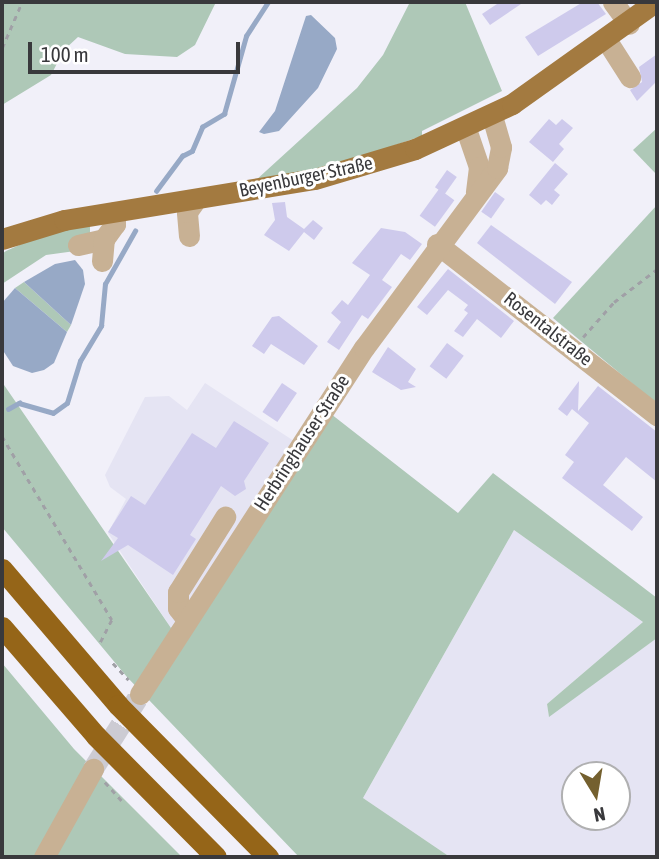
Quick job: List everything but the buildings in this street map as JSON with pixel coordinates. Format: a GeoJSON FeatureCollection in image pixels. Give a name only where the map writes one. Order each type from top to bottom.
{"type":"FeatureCollection","features":[{"type":"Feature","properties":{"kind":"highway"},"geometry":{"type":"LineString","coordinates":[[2,569],[155,744],[268,857]]}},
{"type":"Feature","properties":{"kind":"highway"},"geometry":{"type":"LineString","coordinates":[[2,627],[77,714],[216,857]]}},
{"type":"Feature","properties":{"kind":"main road","name":"Beyenburger Straße"},"geometry":{"type":"LineString","coordinates":[[2,239],[36,226],[346,172],[466,128],[492,115],[607,41],[655,2]]}},
{"type":"Feature","properties":{"kind":"street"},"geometry":{"type":"LineString","coordinates":[[613,2],[629,24]]}},
{"type":"Feature","properties":{"kind":"street"},"geometry":{"type":"LineString","coordinates":[[607,41],[630,76]]}},
{"type":"Feature","properties":{"kind":"street","name":"Herbringhauser Straße"},"geometry":{"type":"LineString","coordinates":[[138,691],[437,244],[474,198],[501,157],[492,115]]}},
{"type":"Feature","properties":{"kind":"street"},"geometry":{"type":"LineString","coordinates":[[466,128],[479,167],[474,198]]}},
{"type":"Feature","properties":{"kind":"street"},"geometry":{"type":"LineString","coordinates":[[189,236],[187,212],[196,198]]}},
{"type":"Feature","properties":{"kind":"street"},"geometry":{"type":"LineString","coordinates":[[102,261],[104,239],[115,224],[115,212]]}},
{"type":"Feature","properties":{"kind":"street"},"geometry":{"type":"LineString","coordinates":[[78,245],[104,239]]}},
{"type":"Feature","properties":{"kind":"street","name":"Rosentalstraße"},"geometry":{"type":"LineString","coordinates":[[437,244],[657,415]]}},
{"type":"Feature","properties":{"kind":"street"},"geometry":{"type":"LineString","coordinates":[[187,620],[178,608],[178,592],[225,517]]}},
{"type":"Feature","properties":{"kind":"street"},"geometry":{"type":"LineString","coordinates":[[44,857],[96,771]]}},
{"type":"Feature","properties":{"kind":"path"},"geometry":{"type":"LineString","coordinates":[[2,48],[22,2]]}},
{"type":"Feature","properties":{"kind":"path"},"geometry":{"type":"LineString","coordinates":[[573,348],[614,302],[657,269]]}},
{"type":"Feature","properties":{"kind":"path"},"geometry":{"type":"LineString","coordinates":[[2,436],[112,620],[101,642]]}},
{"type":"Feature","properties":{"kind":"path"},"geometry":{"type":"LineString","coordinates":[[113,663],[138,691]]}},
{"type":"Feature","properties":{"kind":"path"},"geometry":{"type":"LineString","coordinates":[[96,771],[122,801]]}},
{"type":"Feature","properties":{"kind":"shaded area"},"geometry":{"type":"Polygon","coordinates":[[[205,383],[294,441],[171,628],[108,533],[126,499],[110,487],[105,475],[145,397],[169,396],[187,410],[205,383]]]}},
{"type":"Feature","properties":{"kind":"shaded area"},"geometry":{"type":"Polygon","coordinates":[[[514,530],[643,622],[547,704],[549,716],[657,638],[657,857],[450,857],[363,798],[514,530]]]}},
{"type":"Feature","properties":{"kind":"green space"},"geometry":{"type":"Polygon","coordinates":[[[2,2],[216,2],[195,45],[177,57],[125,54],[78,37],[64,50],[51,75],[2,105],[2,2]]]}},
{"type":"Feature","properties":{"kind":"green space"},"geometry":{"type":"Polygon","coordinates":[[[410,2],[465,2],[502,91],[422,131],[422,136],[316,172],[255,181],[357,88],[383,55],[410,2]]]}},
{"type":"Feature","properties":{"kind":"green space"},"geometry":{"type":"Polygon","coordinates":[[[657,128],[657,175],[633,150],[657,128]]]}},
{"type":"Feature","properties":{"kind":"green space"},"geometry":{"type":"Polygon","coordinates":[[[657,205],[657,404],[553,318],[657,205]]]}},
{"type":"Feature","properties":{"kind":"green space"},"geometry":{"type":"Polygon","coordinates":[[[90,225],[90,249],[46,255],[2,284],[2,254],[6,251],[46,233],[90,225]]]}},
{"type":"Feature","properties":{"kind":"green space"},"geometry":{"type":"Polygon","coordinates":[[[24,282],[71,325],[67,332],[15,288],[24,282]]]}},
{"type":"Feature","properties":{"kind":"green space"},"geometry":{"type":"Polygon","coordinates":[[[2,382],[171,628],[331,414],[458,513],[493,473],[657,598],[657,638],[549,717],[547,704],[643,622],[514,530],[363,798],[450,857],[299,857],[127,677],[2,527],[2,382]]]}},
{"type":"Feature","properties":{"kind":"green space"},"geometry":{"type":"Polygon","coordinates":[[[2,663],[74,749],[182,857],[2,857],[2,663]]]}},
{"type":"Feature","properties":{"kind":"water"},"geometry":{"type":"Polygon","coordinates":[[[311,15],[335,38],[337,49],[318,88],[279,131],[264,134],[259,132],[275,111],[306,16],[311,15]]]}},
{"type":"Feature","properties":{"kind":"water"},"geometry":{"type":"Polygon","coordinates":[[[75,260],[83,270],[85,284],[71,325],[24,282],[55,264],[75,260]]]}},
{"type":"Feature","properties":{"kind":"water"},"geometry":{"type":"Polygon","coordinates":[[[15,288],[67,332],[54,363],[44,370],[32,373],[13,366],[2,349],[2,303],[15,288]]]}},
{"type":"Feature","properties":{"kind":"waterway"},"geometry":{"type":"LineString","coordinates":[[156,191],[182,156],[192,151],[202,127],[224,114],[246,36],[268,2]]}},
{"type":"Feature","properties":{"kind":"waterway"},"geometry":{"type":"LineString","coordinates":[[8,409],[19,403],[53,413],[67,403],[80,361],[101,326],[105,284],[135,231]]}},
{"type":"Feature","properties":{"kind":"tunnel"},"geometry":{"type":"LineString","coordinates":[[93,769],[140,694]]}}]}
